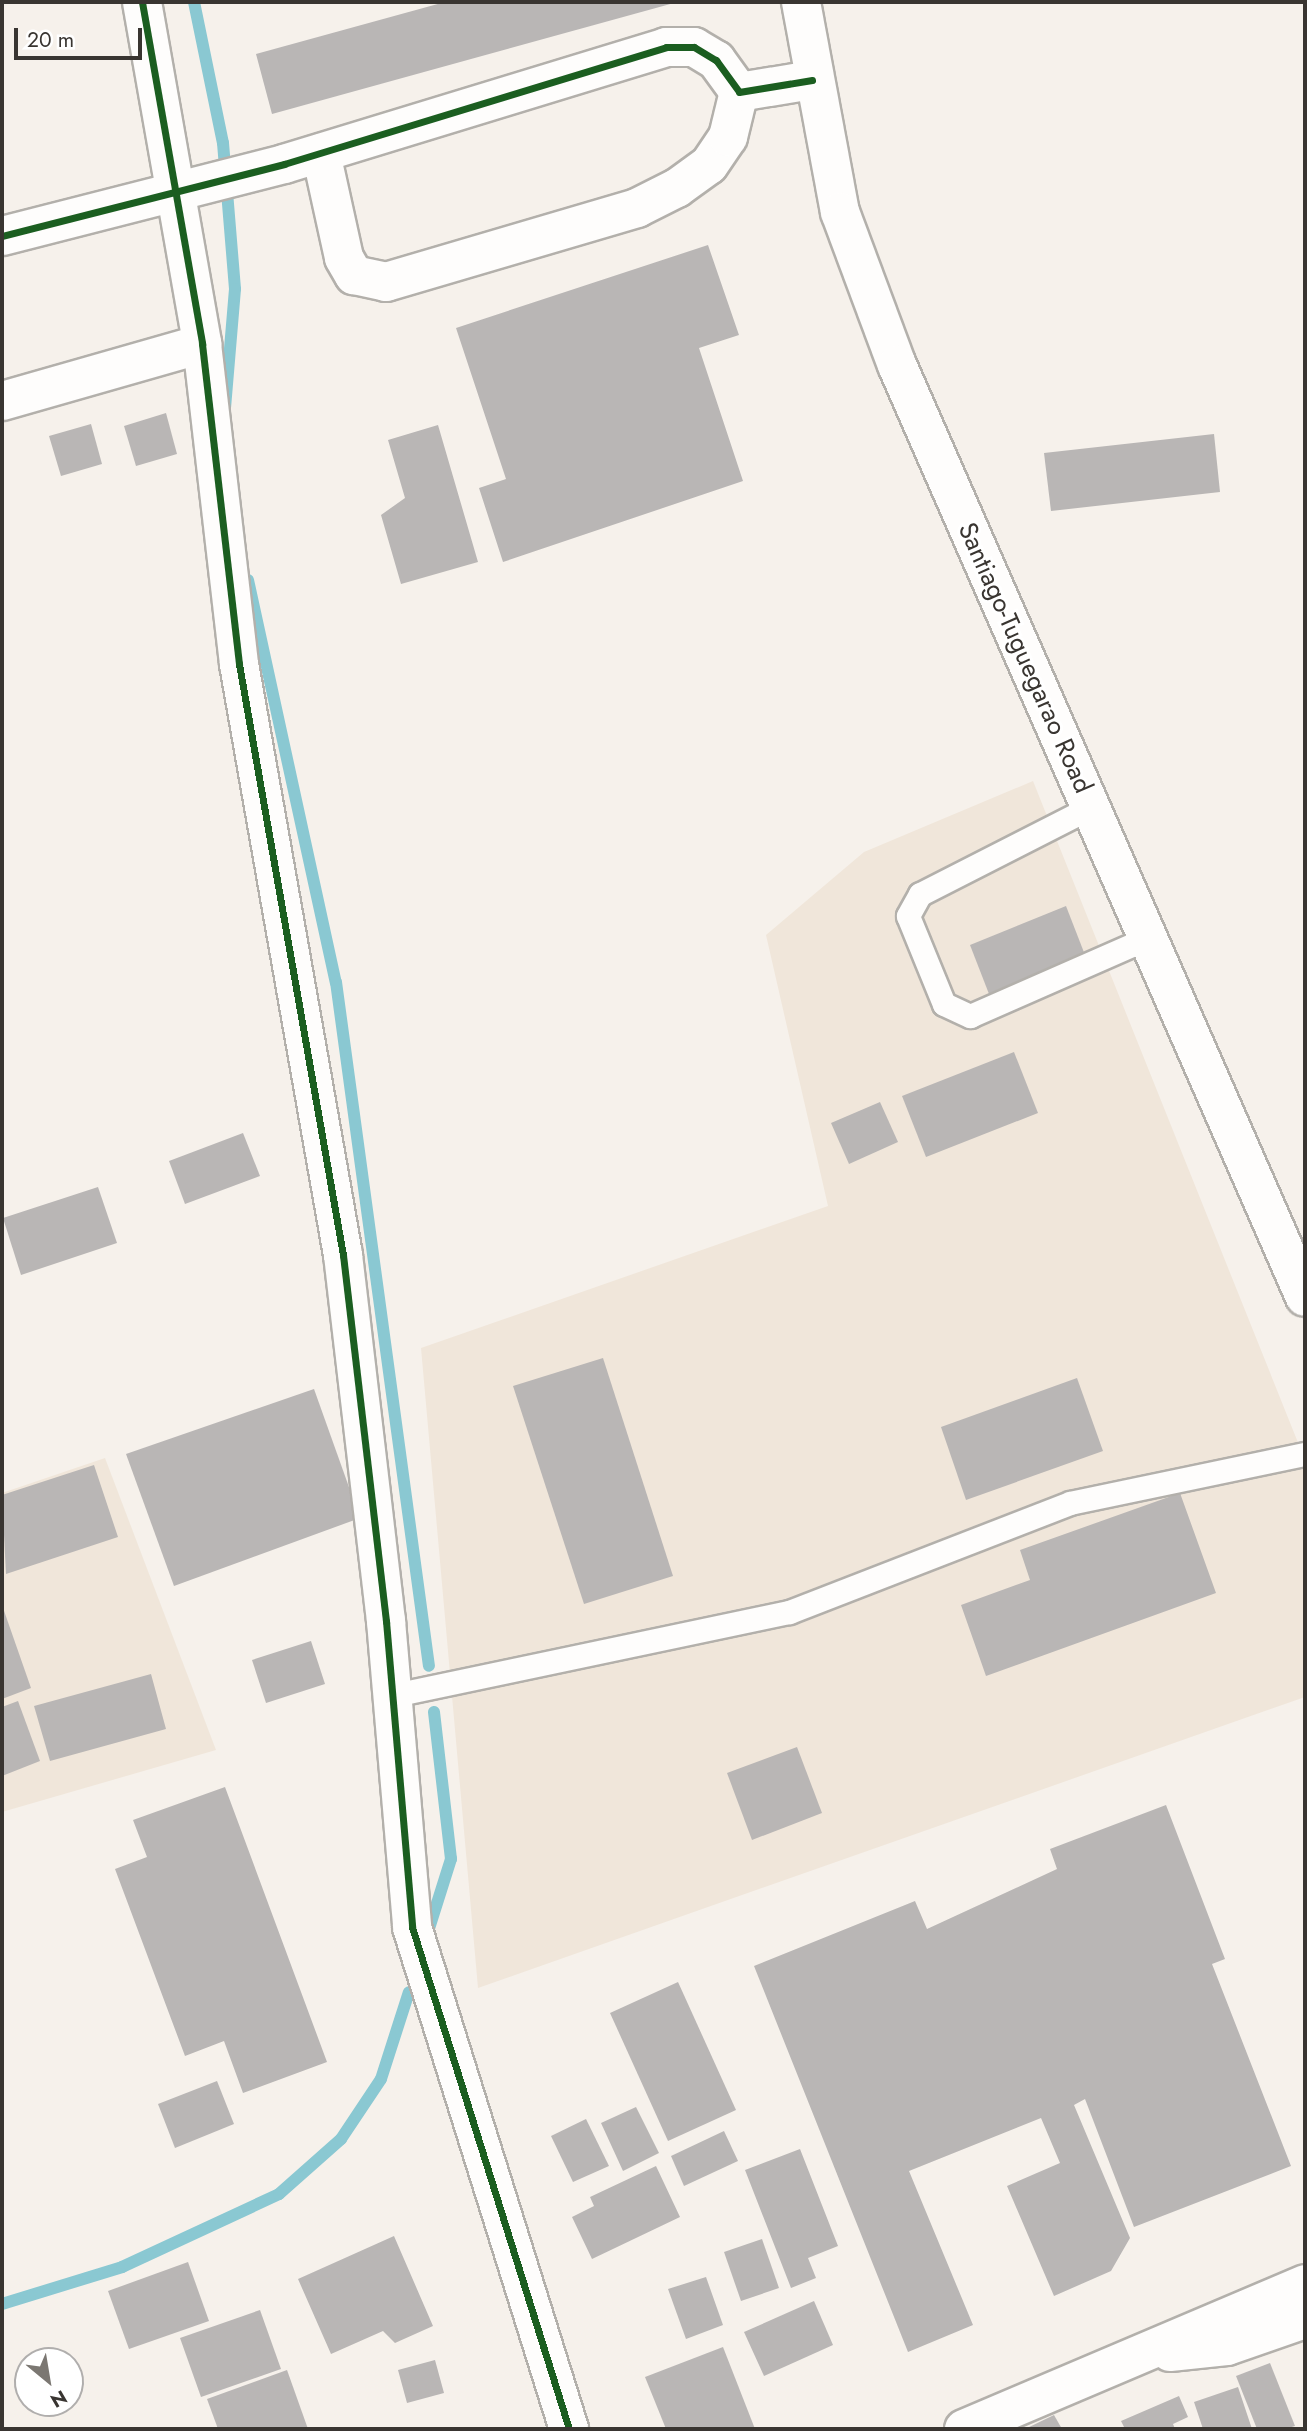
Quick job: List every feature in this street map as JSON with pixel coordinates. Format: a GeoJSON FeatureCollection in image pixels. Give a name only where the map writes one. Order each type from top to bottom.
{"type":"FeatureCollection","features":[{"type":"Feature","properties":{"kind":"main road"},"geometry":{"type":"LineString","coordinates":[[142,2],[189,186],[202,344],[239,664],[343,1255],[390,1696],[403,1875],[423,1973],[569,2429]]}},
{"type":"Feature","properties":{"kind":"main road","name":"Santiago-Tuguegarao Road"},"geometry":{"type":"LineString","coordinates":[[801,2],[812,80],[840,212],[897,365],[1305,1297]]}},
{"type":"Feature","properties":{"kind":"main road"},"geometry":{"type":"LineString","coordinates":[[2,236],[189,186],[284,164],[666,47],[695,47],[716,60],[739,92],[728,137],[709,165],[677,188],[637,208],[386,282],[354,275],[344,258],[321,153]]}},
{"type":"Feature","properties":{"kind":"main road"},"geometry":{"type":"LineString","coordinates":[[739,92],[812,80]]}},
{"type":"Feature","properties":{"kind":"main road"},"geometry":{"type":"LineString","coordinates":[[2,401],[202,344]]}},
{"type":"Feature","properties":{"kind":"main road"},"geometry":{"type":"LineString","coordinates":[[964,2429],[1150,2354],[1305,2284]]}},
{"type":"Feature","properties":{"kind":"main road"},"geometry":{"type":"LineString","coordinates":[[1150,2354],[1227,2346],[1305,2319]]}},
{"type":"Feature","properties":{"kind":"lane"},"geometry":{"type":"LineString","coordinates":[[1091,807],[920,894],[908,916],[944,1004],[970,1016],[1148,938]]}},
{"type":"Feature","properties":{"kind":"lane"},"geometry":{"type":"LineString","coordinates":[[390,1696],[789,1612],[1070,1503],[1305,1454]]}},
{"type":"Feature","properties":{"kind":"shaded area"},"geometry":{"type":"Polygon","coordinates":[[[1033,781],[1305,1460],[1305,1697],[478,1988],[421,1348],[828,1206],[766,935],[864,852],[1033,781]]]}},
{"type":"Feature","properties":{"kind":"shaded area"},"geometry":{"type":"Polygon","coordinates":[[[105,1458],[216,1750],[2,1812],[2,1493],[105,1458]]]}},
{"type":"Feature","properties":{"kind":"building"},"geometry":{"type":"Polygon","coordinates":[[[445,2],[674,3],[272,114],[256,54],[445,2]]]}},
{"type":"Feature","properties":{"kind":"building"},"geometry":{"type":"Polygon","coordinates":[[[708,245],[739,335],[699,348],[743,481],[503,562],[479,488],[506,479],[456,328],[708,245]]]}},
{"type":"Feature","properties":{"kind":"building"},"geometry":{"type":"Polygon","coordinates":[[[166,413],[177,454],[136,466],[124,426],[166,413]]]}},
{"type":"Feature","properties":{"kind":"building"},"geometry":{"type":"Polygon","coordinates":[[[91,424],[102,464],[61,476],[49,436],[91,424]]]}},
{"type":"Feature","properties":{"kind":"building"},"geometry":{"type":"Polygon","coordinates":[[[438,425],[478,562],[401,584],[381,515],[405,498],[388,440],[438,425]]]}},
{"type":"Feature","properties":{"kind":"building"},"geometry":{"type":"Polygon","coordinates":[[[1214,434],[1220,492],[1051,511],[1044,453],[1214,434]]]}},
{"type":"Feature","properties":{"kind":"building"},"geometry":{"type":"Polygon","coordinates":[[[1066,906],[1085,955],[989,994],[970,945],[1066,906]]]}},
{"type":"Feature","properties":{"kind":"building"},"geometry":{"type":"Polygon","coordinates":[[[1014,1052],[1038,1113],[926,1157],[902,1096],[1014,1052]]]}},
{"type":"Feature","properties":{"kind":"building"},"geometry":{"type":"Polygon","coordinates":[[[880,1102],[898,1142],[849,1164],[831,1123],[880,1102]]]}},
{"type":"Feature","properties":{"kind":"building"},"geometry":{"type":"Polygon","coordinates":[[[243,1133],[260,1176],[185,1204],[169,1161],[243,1133]]]}},
{"type":"Feature","properties":{"kind":"building"},"geometry":{"type":"Polygon","coordinates":[[[98,1187],[117,1243],[21,1275],[3,1218],[98,1187]]]}},
{"type":"Feature","properties":{"kind":"building"},"geometry":{"type":"Polygon","coordinates":[[[603,1358],[673,1576],[584,1604],[513,1386],[603,1358]]]}},
{"type":"Feature","properties":{"kind":"building"},"geometry":{"type":"Polygon","coordinates":[[[1077,1378],[1103,1451],[966,1500],[941,1427],[1077,1378]]]}},
{"type":"Feature","properties":{"kind":"building"},"geometry":{"type":"Polygon","coordinates":[[[314,1389],[360,1518],[174,1586],[126,1454],[314,1389]]]}},
{"type":"Feature","properties":{"kind":"building"},"geometry":{"type":"Polygon","coordinates":[[[94,1465],[118,1537],[6,1574],[2,1495],[94,1465]]]}},
{"type":"Feature","properties":{"kind":"building"},"geometry":{"type":"Polygon","coordinates":[[[1180,1493],[1216,1593],[986,1676],[961,1605],[1030,1580],[1020,1550],[1180,1493]]]}},
{"type":"Feature","properties":{"kind":"building"},"geometry":{"type":"Polygon","coordinates":[[[2,1605],[31,1688],[2,1699],[2,1605]]]}},
{"type":"Feature","properties":{"kind":"building"},"geometry":{"type":"Polygon","coordinates":[[[311,1641],[325,1684],[266,1703],[252,1660],[311,1641]]]}},
{"type":"Feature","properties":{"kind":"building"},"geometry":{"type":"Polygon","coordinates":[[[151,1674],[166,1729],[50,1761],[34,1706],[151,1674]]]}},
{"type":"Feature","properties":{"kind":"building"},"geometry":{"type":"Polygon","coordinates":[[[18,1701],[40,1761],[2,1776],[2,1707],[18,1701]]]}},
{"type":"Feature","properties":{"kind":"building"},"geometry":{"type":"Polygon","coordinates":[[[797,1747],[822,1813],[752,1840],[727,1773],[797,1747]]]}},
{"type":"Feature","properties":{"kind":"building"},"geometry":{"type":"Polygon","coordinates":[[[225,1787],[327,2062],[243,2093],[224,2041],[185,2056],[115,1869],[147,1857],[133,1820],[225,1787]]]}},
{"type":"Feature","properties":{"kind":"building"},"geometry":{"type":"Polygon","coordinates":[[[1166,1805],[1225,1959],[1212,1964],[1291,2166],[1134,2227],[1085,2099],[1074,2105],[1130,2238],[1111,2271],[1054,2296],[1007,2186],[1060,2163],[1041,2118],[909,2171],[973,2325],[908,2352],[754,1966],[915,1901],[927,1929],[1057,1869],[1050,1849],[1166,1805]]]}},
{"type":"Feature","properties":{"kind":"building"},"geometry":{"type":"Polygon","coordinates":[[[678,1982],[736,2110],[668,2141],[610,2013],[678,1982]]]}},
{"type":"Feature","properties":{"kind":"building"},"geometry":{"type":"Polygon","coordinates":[[[217,2081],[234,2124],[175,2148],[158,2104],[217,2081]]]}},
{"type":"Feature","properties":{"kind":"building"},"geometry":{"type":"Polygon","coordinates":[[[636,2107],[659,2153],[623,2171],[601,2123],[636,2107]]]}},
{"type":"Feature","properties":{"kind":"building"},"geometry":{"type":"Polygon","coordinates":[[[586,2119],[609,2166],[573,2182],[551,2136],[586,2119]]]}},
{"type":"Feature","properties":{"kind":"building"},"geometry":{"type":"Polygon","coordinates":[[[724,2131],[738,2161],[684,2186],[671,2156],[724,2131]]]}},
{"type":"Feature","properties":{"kind":"building"},"geometry":{"type":"Polygon","coordinates":[[[800,2149],[838,2246],[808,2258],[816,2278],[791,2288],[745,2170],[800,2149]]]}},
{"type":"Feature","properties":{"kind":"building"},"geometry":{"type":"Polygon","coordinates":[[[656,2166],[680,2217],[592,2259],[572,2217],[594,2206],[590,2197],[656,2166]]]}},
{"type":"Feature","properties":{"kind":"building"},"geometry":{"type":"Polygon","coordinates":[[[394,2236],[433,2326],[395,2343],[383,2331],[331,2354],[298,2279],[394,2236]]]}},
{"type":"Feature","properties":{"kind":"building"},"geometry":{"type":"Polygon","coordinates":[[[762,2239],[779,2288],[741,2301],[724,2252],[762,2239]]]}},
{"type":"Feature","properties":{"kind":"building"},"geometry":{"type":"Polygon","coordinates":[[[188,2262],[209,2321],[129,2349],[108,2291],[188,2262]]]}},
{"type":"Feature","properties":{"kind":"building"},"geometry":{"type":"Polygon","coordinates":[[[706,2277],[723,2325],[686,2339],[668,2289],[706,2277]]]}},
{"type":"Feature","properties":{"kind":"building"},"geometry":{"type":"Polygon","coordinates":[[[814,2301],[833,2345],[764,2376],[744,2332],[814,2301]]]}},
{"type":"Feature","properties":{"kind":"building"},"geometry":{"type":"Polygon","coordinates":[[[260,2310],[281,2369],[201,2397],[180,2338],[260,2310]]]}},
{"type":"Feature","properties":{"kind":"building"},"geometry":{"type":"Polygon","coordinates":[[[723,2347],[755,2429],[666,2429],[645,2377],[723,2347]]]}},
{"type":"Feature","properties":{"kind":"building"},"geometry":{"type":"Polygon","coordinates":[[[435,2360],[444,2393],[407,2403],[398,2370],[435,2360]]]}},
{"type":"Feature","properties":{"kind":"building"},"geometry":{"type":"Polygon","coordinates":[[[1270,2363],[1295,2426],[1285,2429],[1257,2429],[1236,2376],[1270,2363]]]}},
{"type":"Feature","properties":{"kind":"building"},"geometry":{"type":"Polygon","coordinates":[[[287,2370],[308,2429],[218,2429],[207,2399],[287,2370]]]}},
{"type":"Feature","properties":{"kind":"building"},"geometry":{"type":"Polygon","coordinates":[[[1238,2387],[1252,2429],[1203,2429],[1194,2402],[1238,2387]]]}},
{"type":"Feature","properties":{"kind":"building"},"geometry":{"type":"Polygon","coordinates":[[[1179,2396],[1188,2417],[1173,2424],[1175,2429],[1125,2429],[1121,2421],[1179,2396]]]}},
{"type":"Feature","properties":{"kind":"building"},"geometry":{"type":"Polygon","coordinates":[[[1054,2415],[1062,2429],[1025,2429],[1054,2415]]]}},
{"type":"Feature","properties":{"kind":"waterway"},"geometry":{"type":"LineString","coordinates":[[194,2],[223,143],[235,289],[225,407]]}},
{"type":"Feature","properties":{"kind":"waterway"},"geometry":{"type":"LineString","coordinates":[[248,580],[336,982],[429,1666]]}},
{"type":"Feature","properties":{"kind":"waterway"},"geometry":{"type":"LineString","coordinates":[[427,1935],[451,1859],[434,1712]]}},
{"type":"Feature","properties":{"kind":"waterway"},"geometry":{"type":"LineString","coordinates":[[2,2304],[122,2267],[279,2194],[341,2139],[381,2079],[409,1992]]}},
{"type":"Feature","properties":{"kind":"cycle path"},"geometry":{"type":"LineString","coordinates":[[142,2],[202,344],[239,664],[343,1255],[386,1621],[412,1927],[569,2429]]}},
{"type":"Feature","properties":{"kind":"cycle path"},"geometry":{"type":"LineString","coordinates":[[2,236],[284,164],[666,47],[694,47],[716,60],[739,92],[812,80]]}}]}
